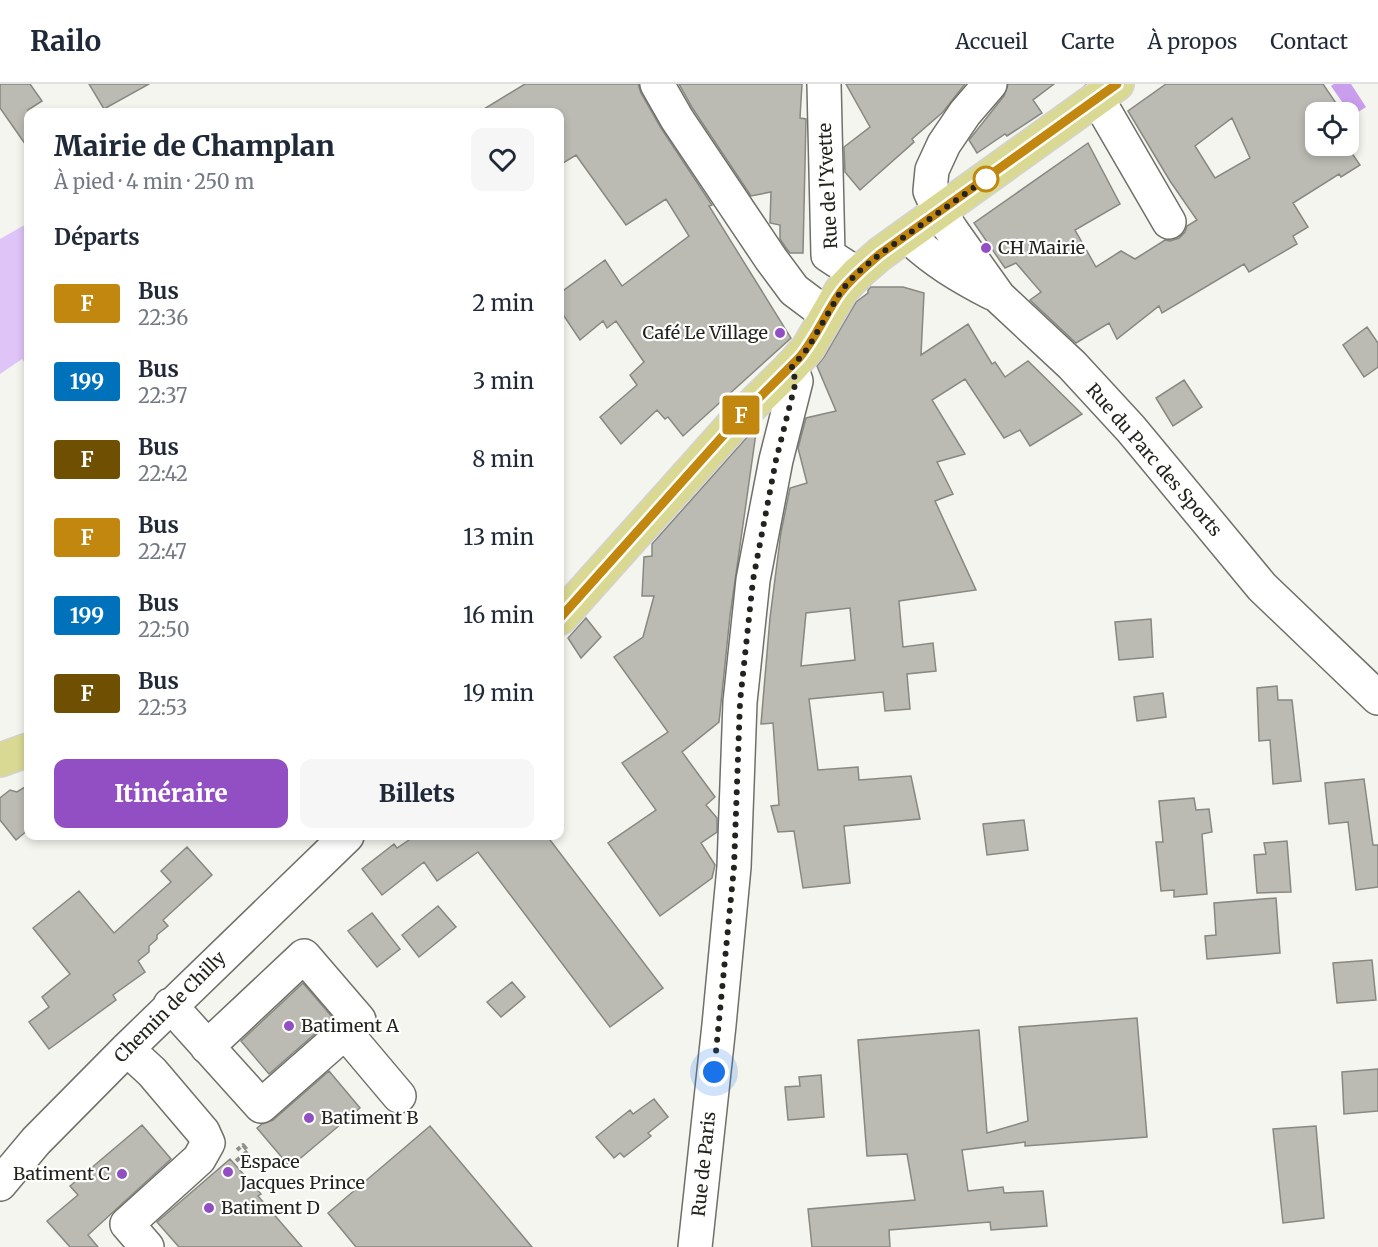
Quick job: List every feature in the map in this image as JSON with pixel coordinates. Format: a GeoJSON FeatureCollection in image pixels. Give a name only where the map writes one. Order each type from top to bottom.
{"type":"FeatureCollection","features":[{"type":"Feature","properties":{"kind":"main road"},"geometry":{"type":"LineString","coordinates":[[564,614],[738,419],[791,368],[808,348],[841,291],[856,274],[1107,91]]}},
{"type":"Feature","properties":{"kind":"main road"},"geometry":{"type":"LineString","coordinates":[[0,760],[24,751]]}},
{"type":"Feature","properties":{"kind":"street"},"geometry":{"type":"LineString","coordinates":[[657,84],[677,119],[771,259],[794,290],[826,314]]}},
{"type":"Feature","properties":{"kind":"street","name":"Rue de l'Yvette"},"geometry":{"type":"LineString","coordinates":[[824,84],[828,255],[856,274]]}},
{"type":"Feature","properties":{"kind":"street","name":"Rue du Parc des Sports"},"geometry":{"type":"LineString","coordinates":[[990,84],[966,112],[944,144],[932,170],[930,191],[940,213],[999,297],[1072,365],[1131,429],[1262,587],[1378,698]]}},
{"type":"Feature","properties":{"kind":"street"},"geometry":{"type":"LineString","coordinates":[[1107,91],[1169,222]]}},
{"type":"Feature","properties":{"kind":"street"},"geometry":{"type":"LineString","coordinates":[[907,235],[923,251],[961,277],[999,297]]}},
{"type":"Feature","properties":{"kind":"street"},"geometry":{"type":"LineString","coordinates":[[794,290],[828,255]]}},
{"type":"Feature","properties":{"kind":"street","name":"Rue de Paris"},"geometry":{"type":"LineString","coordinates":[[695,1247],[733,879],[743,668],[753,580],[776,460],[796,381],[791,368]]}},
{"type":"Feature","properties":{"kind":"street","name":"Chemin de Chilly"},"geometry":{"type":"LineString","coordinates":[[0,1184],[36,1141],[170,1005],[342,840]]}},
{"type":"Feature","properties":{"kind":"street"},"geometry":{"type":"LineString","coordinates":[[170,1005],[207,1047],[261,1106],[359,1020],[304,956],[207,1047]]}},
{"type":"Feature","properties":{"kind":"street"},"geometry":{"type":"LineString","coordinates":[[345,1032],[399,1096]]}},
{"type":"Feature","properties":{"kind":"street"},"geometry":{"type":"LineString","coordinates":[[127,1049],[152,1072],[202,1132],[208,1143],[199,1159],[126,1224],[147,1247]]}},
{"type":"Feature","properties":{"kind":"path"},"geometry":{"type":"LineString","coordinates":[[233,1153],[243,1145],[248,1151],[236,1161]]}},
{"type":"Feature","properties":{"kind":"shaded area"},"geometry":{"type":"Polygon","coordinates":[[[1351,84],[1366,107],[1359,112],[1359,102],[1342,102],[1331,86],[1351,84]]]}},
{"type":"Feature","properties":{"kind":"shaded area"},"geometry":{"type":"Polygon","coordinates":[[[24,225],[24,362],[22,359],[0,374],[0,239],[24,225]]]}},
{"type":"Feature","properties":{"kind":"building"},"geometry":{"type":"Polygon","coordinates":[[[0,84],[30,84],[42,101],[31,108],[24,108],[24,142],[0,108],[0,84]]]}},
{"type":"Feature","properties":{"kind":"building"},"geometry":{"type":"Polygon","coordinates":[[[89,84],[149,84],[106,108],[103,108],[89,84]]]}},
{"type":"Feature","properties":{"kind":"building"},"geometry":{"type":"Polygon","coordinates":[[[525,84],[638,84],[661,128],[712,205],[709,206],[791,338],[683,436],[668,417],[665,419],[657,410],[621,444],[600,417],[637,385],[630,375],[644,362],[616,321],[607,328],[603,321],[580,340],[564,316],[564,290],[605,260],[622,286],[689,236],[666,199],[626,225],[576,155],[564,162],[564,108],[486,108],[525,84]]]}},
{"type":"Feature","properties":{"kind":"building"},"geometry":{"type":"Polygon","coordinates":[[[679,84],[802,84],[800,118],[806,119],[803,253],[790,253],[786,248],[780,239],[780,225],[770,223],[771,192],[751,196],[679,84]]]}},
{"type":"Feature","properties":{"kind":"building"},"geometry":{"type":"Polygon","coordinates":[[[846,84],[965,84],[943,112],[912,139],[914,142],[860,190],[845,172],[844,147],[870,127],[846,84]]]}},
{"type":"Feature","properties":{"kind":"building"},"geometry":{"type":"Polygon","coordinates":[[[1008,84],[1054,84],[1033,100],[1042,113],[977,153],[969,140],[1004,96],[1008,84]]]}},
{"type":"Feature","properties":{"kind":"building"},"geometry":{"type":"Polygon","coordinates":[[[1166,84],[1323,84],[1335,102],[1305,102],[1305,156],[1354,156],[1360,165],[1341,177],[1339,174],[1293,203],[1308,227],[1293,236],[1297,244],[1249,272],[1244,264],[1162,313],[1159,306],[1117,339],[1109,323],[1076,343],[1030,300],[1041,292],[1016,263],[1005,268],[974,223],[1088,143],[1120,204],[1075,230],[1096,267],[1121,251],[1135,259],[1165,240],[1179,238],[1187,226],[1197,220],[1170,181],[1128,111],[1166,84]],[[1232,118],[1195,146],[1215,178],[1250,158],[1232,118]]]}},
{"type":"Feature","properties":{"kind":"building"},"geometry":{"type":"Polygon","coordinates":[[[871,287],[903,287],[924,293],[921,355],[968,324],[992,364],[995,362],[1005,377],[1028,361],[1082,414],[1030,446],[1020,430],[1004,438],[965,379],[932,400],[965,454],[937,462],[953,494],[935,501],[976,590],[899,601],[903,647],[933,643],[936,671],[907,674],[910,709],[885,711],[883,692],[809,699],[818,770],[858,767],[859,780],[911,776],[920,819],[844,826],[850,883],[803,888],[794,831],[778,832],[771,806],[779,805],[773,723],[761,724],[770,618],[781,532],[790,488],[807,483],[798,448],[806,418],[836,411],[817,366],[856,302],[868,293],[871,287]],[[850,608],[806,613],[801,666],[855,660],[850,608]]]}},
{"type":"Feature","properties":{"kind":"building"},"geometry":{"type":"Polygon","coordinates":[[[1367,327],[1378,343],[1378,367],[1364,377],[1343,345],[1367,327]]]}},
{"type":"Feature","properties":{"kind":"building"},"geometry":{"type":"Polygon","coordinates":[[[1184,380],[1202,407],[1173,426],[1156,398],[1184,380]]]}},
{"type":"Feature","properties":{"kind":"building"},"geometry":{"type":"Polygon","coordinates":[[[757,426],[730,616],[719,722],[682,752],[715,797],[706,805],[717,818],[717,832],[701,843],[715,865],[712,878],[660,916],[608,843],[656,810],[622,763],[668,732],[614,657],[643,637],[654,596],[642,596],[644,557],[652,556],[652,544],[757,426]]]}},
{"type":"Feature","properties":{"kind":"building"},"geometry":{"type":"Polygon","coordinates":[[[586,618],[601,637],[581,658],[568,638],[586,618]]]}},
{"type":"Feature","properties":{"kind":"building"},"geometry":{"type":"Polygon","coordinates":[[[1151,619],[1153,657],[1119,660],[1115,622],[1151,619]]]}},
{"type":"Feature","properties":{"kind":"building"},"geometry":{"type":"Polygon","coordinates":[[[1277,686],[1278,700],[1292,700],[1301,781],[1273,784],[1270,740],[1259,741],[1257,688],[1277,686]]]}},
{"type":"Feature","properties":{"kind":"building"},"geometry":{"type":"Polygon","coordinates":[[[1163,693],[1166,717],[1137,721],[1134,697],[1163,693]]]}},
{"type":"Feature","properties":{"kind":"building"},"geometry":{"type":"Polygon","coordinates":[[[1364,779],[1373,845],[1378,845],[1378,887],[1356,890],[1348,822],[1329,824],[1325,783],[1364,779]]]}},
{"type":"Feature","properties":{"kind":"building"},"geometry":{"type":"Polygon","coordinates":[[[24,788],[24,833],[16,840],[0,820],[0,798],[10,790],[17,792],[24,788]]]}},
{"type":"Feature","properties":{"kind":"building"},"geometry":{"type":"Polygon","coordinates":[[[1194,798],[1196,810],[1209,809],[1212,832],[1202,834],[1207,894],[1174,897],[1174,890],[1161,891],[1156,842],[1163,842],[1159,801],[1194,798]]]}},
{"type":"Feature","properties":{"kind":"building"},"geometry":{"type":"Polygon","coordinates":[[[1024,820],[1028,850],[987,855],[983,824],[1024,820]]]}},
{"type":"Feature","properties":{"kind":"building"},"geometry":{"type":"Polygon","coordinates":[[[409,840],[550,840],[663,988],[610,1027],[478,852],[437,881],[424,862],[382,895],[362,869],[394,844],[397,848],[409,840]]]}},
{"type":"Feature","properties":{"kind":"building"},"geometry":{"type":"Polygon","coordinates":[[[1287,841],[1291,892],[1257,893],[1254,855],[1266,854],[1264,843],[1287,841]]]}},
{"type":"Feature","properties":{"kind":"building"},"geometry":{"type":"Polygon","coordinates":[[[187,847],[212,875],[163,920],[168,926],[157,935],[157,939],[149,946],[149,952],[138,961],[145,972],[113,995],[116,1000],[49,1049],[29,1022],[49,1007],[42,997],[70,974],[33,928],[79,891],[114,933],[171,882],[161,871],[187,847]]]}},
{"type":"Feature","properties":{"kind":"building"},"geometry":{"type":"Polygon","coordinates":[[[1276,898],[1280,953],[1207,959],[1205,936],[1216,935],[1214,903],[1276,898]]]}},
{"type":"Feature","properties":{"kind":"building"},"geometry":{"type":"Polygon","coordinates":[[[438,906],[456,927],[419,957],[402,935],[438,906]]]}},
{"type":"Feature","properties":{"kind":"building"},"geometry":{"type":"Polygon","coordinates":[[[372,913],[400,949],[377,967],[348,931],[372,913]]]}},
{"type":"Feature","properties":{"kind":"building"},"geometry":{"type":"Polygon","coordinates":[[[1372,960],[1376,1000],[1337,1003],[1333,963],[1372,960]]]}},
{"type":"Feature","properties":{"kind":"building"},"geometry":{"type":"Polygon","coordinates":[[[512,982],[525,997],[501,1017],[487,1002],[512,982]]]}},
{"type":"Feature","properties":{"kind":"building","name":"Batiment A"},"geometry":{"type":"Polygon","coordinates":[[[303,983],[333,1018],[269,1074],[241,1041],[303,983]]]}},
{"type":"Feature","properties":{"kind":"building"},"geometry":{"type":"Polygon","coordinates":[[[1137,1018],[1147,1137],[1025,1146],[1025,1142],[962,1150],[968,1191],[1003,1187],[1004,1193],[1043,1191],[1047,1226],[991,1230],[990,1222],[889,1230],[890,1247],[812,1247],[808,1209],[915,1200],[907,1154],[867,1156],[858,1040],[979,1030],[987,1133],[1028,1121],[1019,1027],[1137,1018]]]}},
{"type":"Feature","properties":{"kind":"building"},"geometry":{"type":"Polygon","coordinates":[[[1378,1069],[1378,1111],[1344,1114],[1342,1072],[1378,1069]]]}},
{"type":"Feature","properties":{"kind":"building","name":"Batiment B"},"geometry":{"type":"Polygon","coordinates":[[[329,1071],[360,1108],[290,1167],[257,1128],[273,1120],[329,1071]]]}},
{"type":"Feature","properties":{"kind":"building"},"geometry":{"type":"Polygon","coordinates":[[[821,1075],[824,1117],[788,1120],[785,1087],[800,1086],[799,1077],[821,1075]]]}},
{"type":"Feature","properties":{"kind":"building"},"geometry":{"type":"Polygon","coordinates":[[[654,1099],[668,1117],[648,1133],[651,1136],[624,1157],[620,1153],[614,1158],[596,1137],[630,1110],[633,1114],[654,1099]]]}},
{"type":"Feature","properties":{"kind":"building","name":"Batiment C"},"geometry":{"type":"Polygon","coordinates":[[[142,1125],[171,1159],[88,1235],[98,1247],[70,1247],[47,1221],[78,1195],[70,1186],[142,1125]]]}},
{"type":"Feature","properties":{"kind":"building"},"geometry":{"type":"Polygon","coordinates":[[[430,1126],[532,1247],[356,1247],[328,1213],[430,1126]]]}},
{"type":"Feature","properties":{"kind":"building"},"geometry":{"type":"Polygon","coordinates":[[[1316,1126],[1324,1218],[1283,1223],[1273,1129],[1316,1126]]]}},
{"type":"Feature","properties":{"kind":"building","name":"Batiment D"},"geometry":{"type":"Polygon","coordinates":[[[230,1159],[261,1194],[258,1196],[302,1247],[179,1247],[157,1222],[230,1159]]]}},
{"type":"Feature","properties":{"kind":"bus line","name":"F"},"geometry":{"type":"LineString","coordinates":[[564,614],[738,419],[791,368],[808,348],[841,291],[856,274],[880,254],[1117,84]]}},
{"type":"Feature","properties":{"kind":"place","name":"CH Mairie"},"geometry":{"type":"Point","coordinates":[986,248]}},
{"type":"Feature","properties":{"kind":"place","name":"Café Le Village"},"geometry":{"type":"Point","coordinates":[780,333]}},
{"type":"Feature","properties":{"kind":"place","name":"Batiment A"},"geometry":{"type":"Point","coordinates":[289,1026]}},
{"type":"Feature","properties":{"kind":"place","name":"Batiment B"},"geometry":{"type":"Point","coordinates":[309,1118]}},
{"type":"Feature","properties":{"kind":"place","name":"Espace Jacques Prince"},"geometry":{"type":"Point","coordinates":[228,1172]}},
{"type":"Feature","properties":{"kind":"place","name":"Batiment C"},"geometry":{"type":"Point","coordinates":[122,1174]}},
{"type":"Feature","properties":{"kind":"place","name":"Batiment D"},"geometry":{"type":"Point","coordinates":[209,1208]}},
{"type":"Feature","properties":{"kind":"route"},"geometry":{"type":"LineString","coordinates":[[714,1072],[734,867],[740,702],[753,580],[776,460],[796,381],[791,368],[808,348],[841,291],[856,274],[880,254],[986,179]]}}]}
